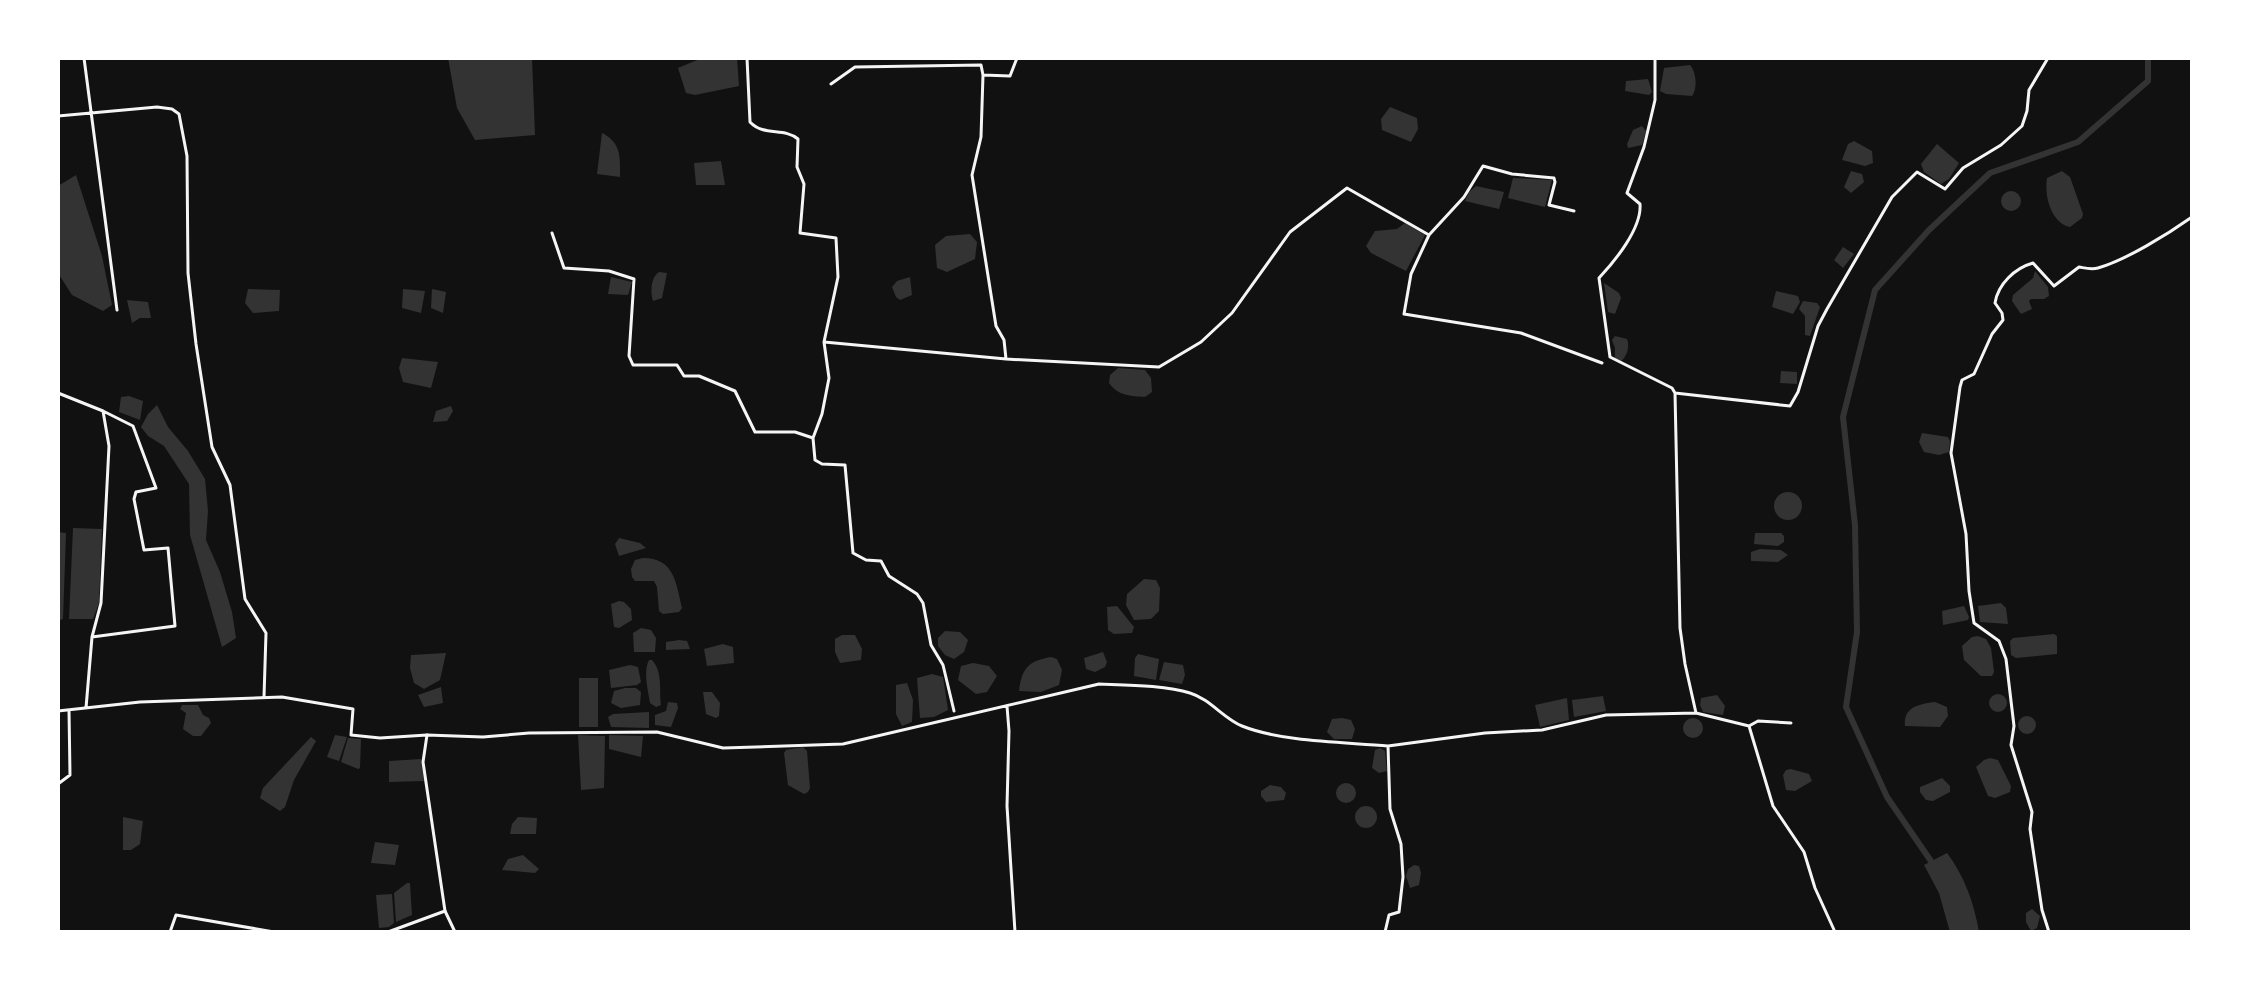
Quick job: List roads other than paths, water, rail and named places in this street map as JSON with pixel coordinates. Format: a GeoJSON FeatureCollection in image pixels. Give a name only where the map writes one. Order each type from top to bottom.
{"type":"FeatureCollection","features":[{"type":"Feature","properties":{"kind":"street"},"geometry":{"type":"LineString","coordinates":[[84,58],[117,310]]}},
{"type":"Feature","properties":{"kind":"street"},"geometry":{"type":"LineString","coordinates":[[747,58],[750,122],[756,129],[792,133],[798,139],[797,167],[804,184],[800,233],[836,238],[838,277],[824,342],[829,378],[822,414],[813,438],[817,463],[845,465],[853,553],[866,560],[881,561],[889,576],[917,594],[923,603],[931,645],[943,665],[954,711]]}},
{"type":"Feature","properties":{"kind":"street"},"geometry":{"type":"LineString","coordinates":[[983,75],[1010,76],[1017,58]]}},
{"type":"Feature","properties":{"kind":"street"},"geometry":{"type":"LineString","coordinates":[[1655,58],[1655,100],[1644,147],[1627,193],[1640,204],[1640,214],[1622,252],[1599,278],[1610,357],[1672,388],[1675,393],[1681,646],[1696,713]]}},
{"type":"Feature","properties":{"kind":"street"},"geometry":{"type":"LineString","coordinates":[[1675,393],[1790,406],[1798,392],[1818,326],[1892,197],[1917,172],[1945,189],[1963,168],[2012,136],[2025,121],[2029,90],[2048,58]]}},
{"type":"Feature","properties":{"kind":"street"},"geometry":{"type":"LineString","coordinates":[[831,84],[855,67],[981,65],[981,137],[972,175],[996,326],[1004,340],[1006,359]]}},
{"type":"Feature","properties":{"kind":"street"},"geometry":{"type":"LineString","coordinates":[[58,116],[157,107],[172,109],[179,114],[187,156],[188,273],[196,344],[212,447],[230,485],[245,599],[266,633],[264,697]]}},
{"type":"Feature","properties":{"kind":"street"},"geometry":{"type":"LineString","coordinates":[[1574,211],[1549,205],[1554,178],[1512,174],[1483,166],[1464,197],[1429,235],[1411,274],[1404,314],[1521,333],[1602,363]]}},
{"type":"Feature","properties":{"kind":"street"},"geometry":{"type":"LineString","coordinates":[[824,342],[1006,359],[1159,367],[1201,342],[1232,313],[1290,232],[1347,188],[1429,235]]}},
{"type":"Feature","properties":{"kind":"street"},"geometry":{"type":"LineString","coordinates":[[2049,932],[2042,910],[2030,829],[2032,812],[2011,745],[2014,726],[2006,659],[1999,641],[1976,626],[1971,604],[1966,534],[1951,453],[1960,387],[1962,380],[1974,374],[1992,334],[2003,320],[1995,303],[1996,294],[2020,269],[2033,263],[2054,286],[2079,267],[2092,269],[2102,266],[2139,249],[2192,217]]}},
{"type":"Feature","properties":{"kind":"street"},"geometry":{"type":"LineString","coordinates":[[552,233],[564,268],[609,271],[634,279],[629,356],[633,365],[677,365],[684,376],[699,376],[735,391],[755,432],[795,432],[813,438]]}},
{"type":"Feature","properties":{"kind":"street"},"geometry":{"type":"LineString","coordinates":[[58,393],[133,426],[156,488],[136,492],[134,499],[144,550],[168,548],[175,626],[92,637]]}},
{"type":"Feature","properties":{"kind":"street"},"geometry":{"type":"LineString","coordinates":[[86,708],[92,637],[101,603],[109,446],[103,411]]}},
{"type":"Feature","properties":{"kind":"street"},"geometry":{"type":"LineString","coordinates":[[58,711],[140,702],[282,697],[353,709],[351,735],[362,738],[657,732],[723,748],[843,744],[1099,684],[1191,693],[1221,710],[1240,726],[1292,738],[1388,746],[1485,733],[1542,730],[1606,715],[1696,713],[1749,726],[1758,721],[1791,723]]}},
{"type":"Feature","properties":{"kind":"street"},"geometry":{"type":"LineString","coordinates":[[1007,706],[1007,806],[1015,932]]}},
{"type":"Feature","properties":{"kind":"street"},"geometry":{"type":"LineString","coordinates":[[58,784],[70,775],[69,710]]}},
{"type":"Feature","properties":{"kind":"street"},"geometry":{"type":"LineString","coordinates":[[1749,726],[1773,806],[1804,852],[1815,888],[1835,932]]}},
{"type":"Feature","properties":{"kind":"street"},"geometry":{"type":"LineString","coordinates":[[427,735],[423,762],[445,911],[455,932]]}},
{"type":"Feature","properties":{"kind":"street"},"geometry":{"type":"LineString","coordinates":[[1385,932],[1389,915],[1399,912],[1403,877],[1401,844],[1390,809],[1388,746]]}},
{"type":"Feature","properties":{"kind":"street"},"geometry":{"type":"LineString","coordinates":[[388,932],[445,911]]}},
{"type":"Feature","properties":{"kind":"street"},"geometry":{"type":"LineString","coordinates":[[170,932],[176,915],[274,932]]}},
{"type":"Feature","properties":{"kind":"waterway"},"geometry":{"type":"LineString","coordinates":[[1935,867],[1887,797],[1846,707],[1857,632],[1855,525],[1843,417],[1875,290],[1929,230],[1990,173],[2078,142],[2148,81],[2148,58]]}}]}
